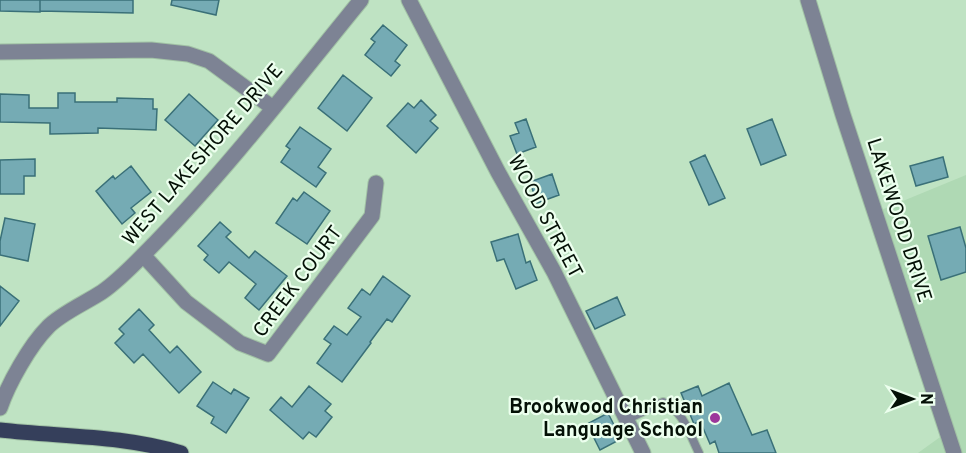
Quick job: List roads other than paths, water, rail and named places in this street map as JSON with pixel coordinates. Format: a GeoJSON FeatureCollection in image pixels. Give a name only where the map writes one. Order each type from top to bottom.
{"type":"FeatureCollection","features":[{"type":"Feature","properties":{"kind":"main road"},"geometry":{"type":"LineString","coordinates":[[0,430],[105,437],[144,443],[181,453]]}},
{"type":"Feature","properties":{"kind":"street","name":"WEST LAKESHORE DRIVE"},"geometry":{"type":"LineString","coordinates":[[0,408],[4,395],[24,360],[49,326],[104,290],[142,255],[191,204],[362,0]]}},
{"type":"Feature","properties":{"kind":"street","name":"WOOD STREET"},"geometry":{"type":"LineString","coordinates":[[409,0],[498,172],[554,272],[643,453]]}},
{"type":"Feature","properties":{"kind":"street","name":"LAKEWOOD DRIVE"},"geometry":{"type":"LineString","coordinates":[[808,0],[843,115],[954,453]]}},
{"type":"Feature","properties":{"kind":"street"},"geometry":{"type":"LineString","coordinates":[[0,52],[151,50],[188,54],[209,61],[273,108]]}},
{"type":"Feature","properties":{"kind":"street","name":"CREEK COURT"},"geometry":{"type":"LineString","coordinates":[[142,255],[186,302],[240,343],[268,354],[372,216],[376,183]]}},
{"type":"Feature","properties":{"kind":"lane"},"geometry":{"type":"LineString","coordinates":[[626,420],[663,402],[673,406],[699,453]]}},
{"type":"Feature","properties":{"kind":"place","name":"Brookwood Christian Language School"},"geometry":{"type":"Point","coordinates":[715,418]}}]}
